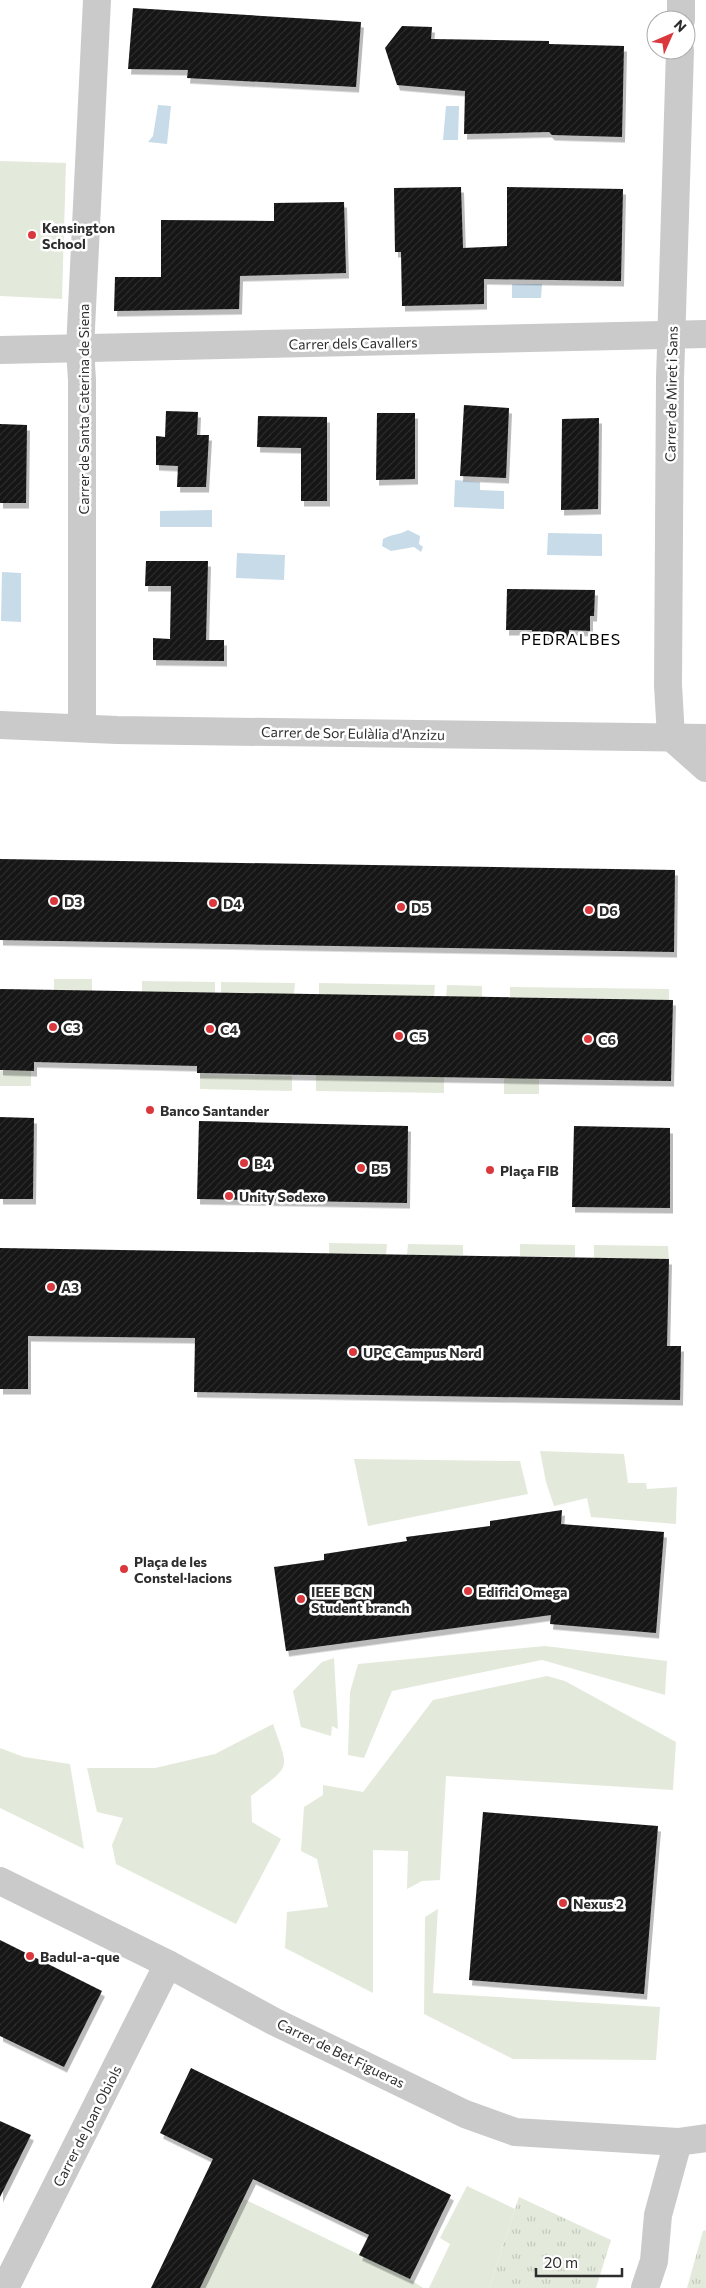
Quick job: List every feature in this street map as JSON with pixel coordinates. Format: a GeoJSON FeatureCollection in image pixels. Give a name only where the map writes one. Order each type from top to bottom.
{"type":"FeatureCollection","features":[{"type":"Feature","properties":{"kind":"street","name":"Carrer de Santa Caterina de Siena"},"geometry":{"type":"LineString","coordinates":[[82,728],[82,380],[80,349],[97,0]]}},
{"type":"Feature","properties":{"kind":"street","name":"Carrer de Miret i Sans"},"geometry":{"type":"LineString","coordinates":[[671,737],[668,685],[671,334],[680,60]]}},
{"type":"Feature","properties":{"kind":"street","name":"Carrer dels Cavallers"},"geometry":{"type":"LineString","coordinates":[[0,350],[706,334]]}},
{"type":"Feature","properties":{"kind":"street","name":"Carrer de Sor Eulàlia d'Anzizu"},"geometry":{"type":"LineString","coordinates":[[0,725],[706,738]]}},
{"type":"Feature","properties":{"kind":"street"},"geometry":{"type":"LineString","coordinates":[[671,737],[706,768]]}},
{"type":"Feature","properties":{"kind":"street","name":"Carrer de Bet Figueras"},"geometry":{"type":"LineString","coordinates":[[0,1881],[168,1964],[275,2022],[465,2114],[515,2132],[678,2142],[706,2138]]}},
{"type":"Feature","properties":{"kind":"street","name":"Carrer de Joan Obiols"},"geometry":{"type":"LineString","coordinates":[[5,2288],[168,1964]]}},
{"type":"Feature","properties":{"kind":"street"},"geometry":{"type":"LineString","coordinates":[[645,2288],[654,2261],[658,2215],[678,2142]]}},
{"type":"Feature","properties":{"kind":"green space","name":"Kensington School"},"geometry":{"type":"Polygon","coordinates":[[[0,161],[66,163],[62,299],[0,296],[0,161]]]}},
{"type":"Feature","properties":{"kind":"green space"},"geometry":{"type":"Polygon","coordinates":[[[54,979],[92,979],[92,991],[54,990],[54,979]]]}},
{"type":"Feature","properties":{"kind":"green space"},"geometry":{"type":"Polygon","coordinates":[[[142,981],[215,982],[215,993],[142,992],[142,981]]]}},
{"type":"Feature","properties":{"kind":"green space"},"geometry":{"type":"Polygon","coordinates":[[[221,982],[295,983],[294,994],[221,993],[221,982]]]}},
{"type":"Feature","properties":{"kind":"green space"},"geometry":{"type":"Polygon","coordinates":[[[319,983],[435,985],[434,997],[319,995],[319,983]]]}},
{"type":"Feature","properties":{"kind":"green space"},"geometry":{"type":"Polygon","coordinates":[[[447,985],[482,986],[482,998],[446,997],[447,985]]]}},
{"type":"Feature","properties":{"kind":"green space"},"geometry":{"type":"Polygon","coordinates":[[[510,987],[669,989],[669,1000],[510,997],[510,987]]]}},
{"type":"Feature","properties":{"kind":"green space"},"geometry":{"type":"Polygon","coordinates":[[[0,1071],[31,1071],[31,1086],[0,1086],[0,1071]]]}},
{"type":"Feature","properties":{"kind":"green space"},"geometry":{"type":"Polygon","coordinates":[[[200,1074],[292,1076],[292,1091],[200,1089],[200,1074]]]}},
{"type":"Feature","properties":{"kind":"green space"},"geometry":{"type":"Polygon","coordinates":[[[316,1075],[444,1077],[444,1093],[316,1091],[316,1075]]]}},
{"type":"Feature","properties":{"kind":"green space"},"geometry":{"type":"Polygon","coordinates":[[[504,1078],[539,1078],[539,1094],[504,1094],[504,1078]]]}},
{"type":"Feature","properties":{"kind":"green space"},"geometry":{"type":"Polygon","coordinates":[[[329,1243],[387,1244],[386,1255],[329,1254],[329,1243]]]}},
{"type":"Feature","properties":{"kind":"green space"},"geometry":{"type":"Polygon","coordinates":[[[408,1244],[463,1245],[463,1255],[407,1255],[408,1244]]]}},
{"type":"Feature","properties":{"kind":"green space"},"geometry":{"type":"Polygon","coordinates":[[[520,1244],[575,1245],[575,1257],[520,1256],[520,1244]]]}},
{"type":"Feature","properties":{"kind":"green space"},"geometry":{"type":"Polygon","coordinates":[[[594,1245],[668,1246],[669,1259],[594,1258],[594,1245]]]}},
{"type":"Feature","properties":{"kind":"green space"},"geometry":{"type":"Polygon","coordinates":[[[540,1451],[624,1454],[628,1483],[646,1483],[647,1489],[677,1487],[676,1524],[591,1517],[587,1498],[554,1506],[546,1482],[540,1451]]]}},
{"type":"Feature","properties":{"kind":"green space"},"geometry":{"type":"Polygon","coordinates":[[[354,1459],[520,1461],[528,1494],[368,1526],[354,1459]]]}},
{"type":"Feature","properties":{"kind":"green space"},"geometry":{"type":"Polygon","coordinates":[[[545,1646],[667,1661],[665,1695],[542,1660],[392,1691],[364,1758],[348,1755],[350,1692],[358,1664],[545,1646]]]}},
{"type":"Feature","properties":{"kind":"green space"},"geometry":{"type":"Polygon","coordinates":[[[334,1658],[338,1729],[332,1726],[331,1736],[301,1727],[293,1691],[322,1662],[334,1658]]]}},
{"type":"Feature","properties":{"kind":"green space"},"geometry":{"type":"Polygon","coordinates":[[[547,1676],[565,1681],[676,1742],[673,1790],[446,1776],[440,1880],[422,1881],[407,1889],[408,1851],[373,1850],[373,1993],[285,1948],[287,1912],[328,1907],[317,1859],[301,1851],[304,1807],[323,1795],[323,1785],[363,1792],[433,1700],[547,1676]]]}},
{"type":"Feature","properties":{"kind":"green space"},"geometry":{"type":"Polygon","coordinates":[[[273,1724],[282,1751],[283,1766],[274,1778],[251,1796],[252,1822],[281,1839],[236,1924],[116,1864],[112,1845],[123,1818],[97,1812],[87,1768],[155,1768],[215,1754],[273,1724]]]}},
{"type":"Feature","properties":{"kind":"green space"},"geometry":{"type":"Polygon","coordinates":[[[0,1748],[24,1757],[70,1764],[84,1849],[0,1808],[0,1748]]]}},
{"type":"Feature","properties":{"kind":"green space"},"geometry":{"type":"Polygon","coordinates":[[[438,1909],[433,1993],[660,2007],[656,2060],[513,2059],[424,2014],[425,1917],[438,1909]]]}},
{"type":"Feature","properties":{"kind":"green space"},"geometry":{"type":"Polygon","coordinates":[[[467,2186],[515,2209],[489,2288],[429,2288],[450,2244],[440,2238],[467,2186]]]}},
{"type":"Feature","properties":{"kind":"green space"},"geometry":{"type":"Polygon","coordinates":[[[519,2197],[611,2240],[596,2288],[489,2288],[519,2197]]]}},
{"type":"Feature","properties":{"kind":"green space"},"geometry":{"type":"Polygon","coordinates":[[[244,2199],[410,2279],[423,2288],[200,2288],[244,2199]]]}},
{"type":"Feature","properties":{"kind":"green space"},"geometry":{"type":"Polygon","coordinates":[[[706,2230],[706,2288],[687,2288],[703,2231],[706,2230]]]}},
{"type":"Feature","properties":{"kind":"water"},"geometry":{"type":"Polygon","coordinates":[[[158,105],[171,106],[167,144],[148,142],[153,136],[158,105]]]}},
{"type":"Feature","properties":{"kind":"water"},"geometry":{"type":"Polygon","coordinates":[[[446,106],[459,106],[458,140],[443,140],[446,106]]]}},
{"type":"Feature","properties":{"kind":"water"},"geometry":{"type":"Polygon","coordinates":[[[512,284],[542,284],[541,298],[512,298],[512,284]]]}},
{"type":"Feature","properties":{"kind":"water"},"geometry":{"type":"Polygon","coordinates":[[[455,480],[480,482],[480,490],[504,491],[504,509],[454,507],[455,480]]]}},
{"type":"Feature","properties":{"kind":"water"},"geometry":{"type":"Polygon","coordinates":[[[212,510],[212,527],[160,527],[160,511],[212,510]]]}},
{"type":"Feature","properties":{"kind":"water"},"geometry":{"type":"Polygon","coordinates":[[[408,530],[420,536],[419,544],[423,547],[421,552],[414,547],[391,551],[382,546],[383,539],[408,530]]]}},
{"type":"Feature","properties":{"kind":"water"},"geometry":{"type":"Polygon","coordinates":[[[548,533],[602,534],[602,556],[547,555],[548,533]]]}},
{"type":"Feature","properties":{"kind":"water"},"geometry":{"type":"Polygon","coordinates":[[[237,553],[285,555],[284,580],[236,578],[237,553]]]}},
{"type":"Feature","properties":{"kind":"water"},"geometry":{"type":"Polygon","coordinates":[[[2,572],[21,573],[21,622],[1,621],[2,572]]]}},
{"type":"Feature","properties":{"kind":"building"},"geometry":{"type":"Polygon","coordinates":[[[133,8],[361,22],[356,87],[187,78],[188,70],[128,69],[133,8]]]}},
{"type":"Feature","properties":{"kind":"building"},"geometry":{"type":"Polygon","coordinates":[[[402,26],[432,27],[431,39],[549,41],[549,44],[624,46],[622,137],[552,135],[549,132],[464,134],[465,91],[397,85],[385,48],[402,26]]]}},
{"type":"Feature","properties":{"kind":"building"},"geometry":{"type":"Polygon","coordinates":[[[461,187],[463,248],[507,246],[507,187],[623,189],[621,281],[484,279],[484,304],[402,306],[401,252],[395,252],[394,188],[461,187]]]}},
{"type":"Feature","properties":{"kind":"building"},"geometry":{"type":"Polygon","coordinates":[[[344,202],[346,273],[240,276],[239,309],[114,311],[115,277],[161,277],[161,220],[274,221],[274,203],[344,202]]]}},
{"type":"Feature","properties":{"kind":"building"},"geometry":{"type":"Polygon","coordinates":[[[464,405],[509,408],[506,478],[460,476],[464,405]]]}},
{"type":"Feature","properties":{"kind":"building"},"geometry":{"type":"Polygon","coordinates":[[[166,411],[198,412],[197,435],[209,435],[206,487],[177,487],[178,466],[156,465],[156,436],[165,437],[166,411]]]}},
{"type":"Feature","properties":{"kind":"building"},"geometry":{"type":"Polygon","coordinates":[[[377,413],[415,413],[415,479],[376,480],[377,413]]]}},
{"type":"Feature","properties":{"kind":"building"},"geometry":{"type":"Polygon","coordinates":[[[258,416],[327,417],[327,501],[301,501],[301,448],[257,447],[258,416]]]}},
{"type":"Feature","properties":{"kind":"building"},"geometry":{"type":"Polygon","coordinates":[[[599,418],[598,509],[561,510],[562,419],[599,418]]]}},
{"type":"Feature","properties":{"kind":"building"},"geometry":{"type":"Polygon","coordinates":[[[0,424],[27,425],[26,503],[0,503],[0,424]]]}},
{"type":"Feature","properties":{"kind":"building"},"geometry":{"type":"Polygon","coordinates":[[[146,561],[208,561],[206,640],[224,640],[224,661],[153,660],[153,638],[170,639],[171,586],[145,586],[146,561]]]}},
{"type":"Feature","properties":{"kind":"building"},"geometry":{"type":"Polygon","coordinates":[[[507,589],[595,590],[594,616],[590,616],[590,631],[569,630],[569,639],[532,638],[532,630],[506,630],[507,589]]]}},
{"type":"Feature","properties":{"kind":"building"},"geometry":{"type":"Polygon","coordinates":[[[0,859],[675,870],[674,952],[0,940],[0,859]]]}},
{"type":"Feature","properties":{"kind":"building"},"geometry":{"type":"Polygon","coordinates":[[[0,989],[673,1000],[671,1081],[197,1073],[197,1066],[34,1062],[34,1071],[0,1070],[0,989]]]}},
{"type":"Feature","properties":{"kind":"building"},"geometry":{"type":"Polygon","coordinates":[[[0,1117],[34,1118],[33,1199],[0,1199],[0,1117]]]}},
{"type":"Feature","properties":{"kind":"building"},"geometry":{"type":"Polygon","coordinates":[[[199,1121],[408,1126],[407,1203],[197,1199],[199,1121]]]}},
{"type":"Feature","properties":{"kind":"building"},"geometry":{"type":"Polygon","coordinates":[[[574,1126],[670,1128],[670,1208],[572,1207],[574,1126]]]}},
{"type":"Feature","properties":{"kind":"building"},"geometry":{"type":"Polygon","coordinates":[[[0,1248],[669,1259],[667,1346],[681,1346],[680,1400],[194,1392],[195,1338],[28,1336],[28,1389],[0,1389],[0,1248]]]}},
{"type":"Feature","properties":{"kind":"building","name":"Edifici Omega"},"geometry":{"type":"Polygon","coordinates":[[[562,1510],[561,1524],[664,1532],[656,1633],[550,1624],[551,1615],[286,1651],[274,1567],[324,1560],[324,1554],[407,1541],[406,1537],[490,1526],[490,1521],[562,1510]]]}},
{"type":"Feature","properties":{"kind":"building","name":"Nexus 2"},"geometry":{"type":"Polygon","coordinates":[[[483,1812],[658,1826],[644,1994],[469,1980],[483,1812]]]}},
{"type":"Feature","properties":{"kind":"building"},"geometry":{"type":"Polygon","coordinates":[[[0,1940],[102,1991],[64,2067],[0,2036],[0,1940]]]}},
{"type":"Feature","properties":{"kind":"building"},"geometry":{"type":"Polygon","coordinates":[[[191,2068],[451,2195],[410,2279],[359,2255],[369,2235],[253,2179],[200,2288],[151,2288],[213,2159],[160,2133],[191,2068]]]}},
{"type":"Feature","properties":{"kind":"building"},"geometry":{"type":"Polygon","coordinates":[[[0,2121],[31,2135],[0,2197],[0,2121]]]}},
{"type":"Feature","properties":{"kind":"place","name":"Kensington School"},"geometry":{"type":"Point","coordinates":[32,235]}},
{"type":"Feature","properties":{"kind":"place","name":"D3"},"geometry":{"type":"Point","coordinates":[54,901]}},
{"type":"Feature","properties":{"kind":"place","name":"D4"},"geometry":{"type":"Point","coordinates":[213,903]}},
{"type":"Feature","properties":{"kind":"place","name":"D5"},"geometry":{"type":"Point","coordinates":[401,907]}},
{"type":"Feature","properties":{"kind":"place","name":"D6"},"geometry":{"type":"Point","coordinates":[589,910]}},
{"type":"Feature","properties":{"kind":"place","name":"C3"},"geometry":{"type":"Point","coordinates":[53,1027]}},
{"type":"Feature","properties":{"kind":"place","name":"C4"},"geometry":{"type":"Point","coordinates":[210,1029]}},
{"type":"Feature","properties":{"kind":"place","name":"C5"},"geometry":{"type":"Point","coordinates":[399,1036]}},
{"type":"Feature","properties":{"kind":"place","name":"C6"},"geometry":{"type":"Point","coordinates":[588,1039]}},
{"type":"Feature","properties":{"kind":"place","name":"Banco Santander"},"geometry":{"type":"Point","coordinates":[150,1110]}},
{"type":"Feature","properties":{"kind":"place","name":"B4"},"geometry":{"type":"Point","coordinates":[244,1163]}},
{"type":"Feature","properties":{"kind":"place","name":"B5"},"geometry":{"type":"Point","coordinates":[361,1168]}},
{"type":"Feature","properties":{"kind":"place","name":"Plaça FIB"},"geometry":{"type":"Point","coordinates":[490,1170]}},
{"type":"Feature","properties":{"kind":"place","name":"Unity Sodexo"},"geometry":{"type":"Point","coordinates":[229,1196]}},
{"type":"Feature","properties":{"kind":"place","name":"A3"},"geometry":{"type":"Point","coordinates":[51,1287]}},
{"type":"Feature","properties":{"kind":"place","name":"UPC Campus Nord"},"geometry":{"type":"Point","coordinates":[353,1352]}},
{"type":"Feature","properties":{"kind":"place","name":"Plaça de les Constel·lacions"},"geometry":{"type":"Point","coordinates":[124,1569]}},
{"type":"Feature","properties":{"kind":"place","name":"Edifici Omega"},"geometry":{"type":"Point","coordinates":[468,1591]}},
{"type":"Feature","properties":{"kind":"place","name":"IEEE BCN Student branch"},"geometry":{"type":"Point","coordinates":[301,1599]}},
{"type":"Feature","properties":{"kind":"place","name":"Nexus 2"},"geometry":{"type":"Point","coordinates":[563,1903]}},
{"type":"Feature","properties":{"kind":"place","name":"Badul-a-que"},"geometry":{"type":"Point","coordinates":[30,1956]}},
{"type":"Feature","properties":{"kind":"district","name":"PEDRALBES"},"geometry":{"type":"Point","coordinates":[571,638]}}]}
